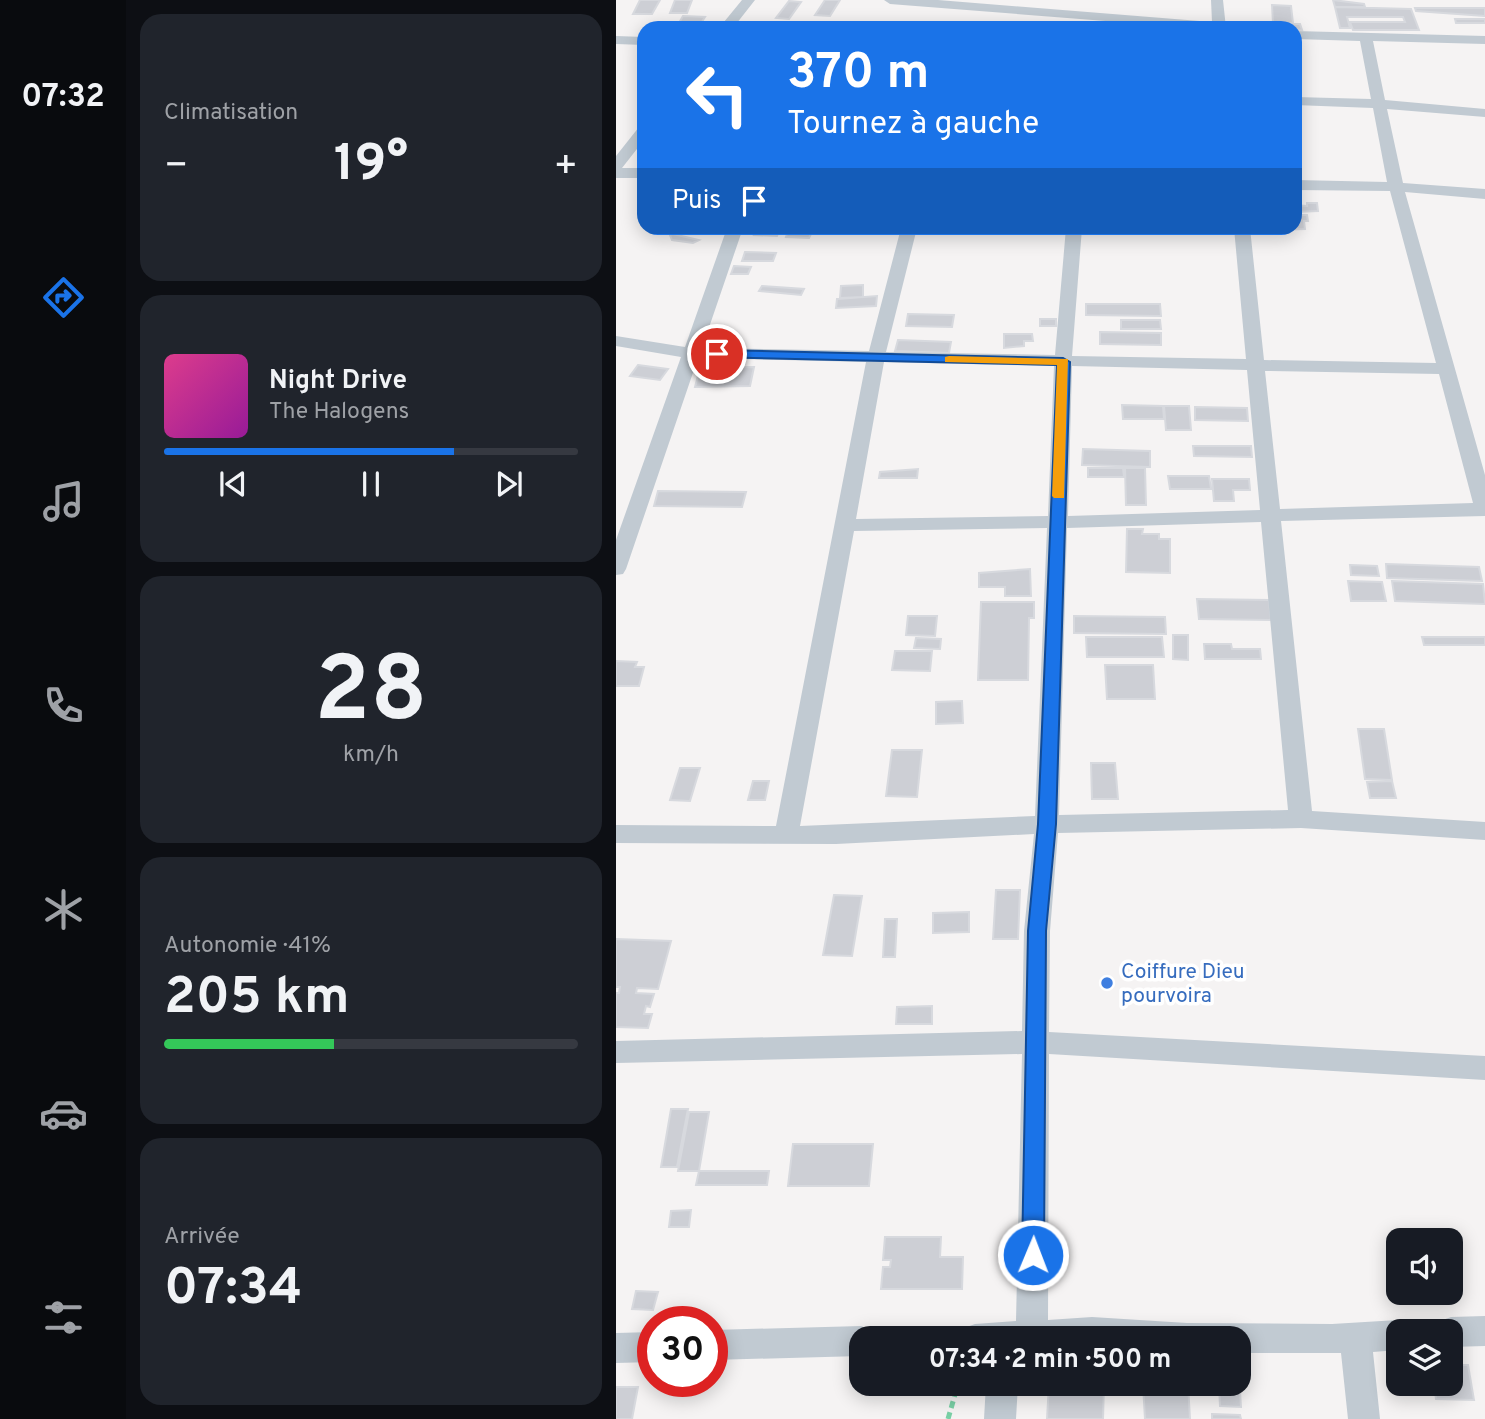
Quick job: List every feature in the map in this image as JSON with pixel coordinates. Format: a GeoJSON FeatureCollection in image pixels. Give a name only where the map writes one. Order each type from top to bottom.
{"type":"FeatureCollection","features":[{"type":"Feature","properties":{"kind":"street"},"geometry":{"type":"LineString","coordinates":[[732,21],[749,0]]}},
{"type":"Feature","properties":{"kind":"street"},"geometry":{"type":"LineString","coordinates":[[890,0],[1159,21]]}},
{"type":"Feature","properties":{"kind":"street"},"geometry":{"type":"LineString","coordinates":[[1217,0],[1219,21]]}},
{"type":"Feature","properties":{"kind":"street"},"geometry":{"type":"LineString","coordinates":[[1302,35],[1485,40]]}},
{"type":"Feature","properties":{"kind":"street"},"geometry":{"type":"LineString","coordinates":[[846,525],[1058,522],[1485,509],[1396,187],[1365,35]]}},
{"type":"Feature","properties":{"kind":"street"},"geometry":{"type":"LineString","coordinates":[[616,40],[637,41]]}},
{"type":"Feature","properties":{"kind":"street"},"geometry":{"type":"LineString","coordinates":[[1302,102],[1380,104],[1485,113]]}},
{"type":"Feature","properties":{"kind":"street"},"geometry":{"type":"LineString","coordinates":[[616,166],[637,139]]}},
{"type":"Feature","properties":{"kind":"street"},"geometry":{"type":"LineString","coordinates":[[616,173],[637,173]]}},
{"type":"Feature","properties":{"kind":"street"},"geometry":{"type":"LineString","coordinates":[[1302,185],[1396,187],[1485,194]]}},
{"type":"Feature","properties":{"kind":"street"},"geometry":{"type":"LineString","coordinates":[[616,569],[621,542],[732,235]]}},
{"type":"Feature","properties":{"kind":"street"},"geometry":{"type":"LineString","coordinates":[[786,836],[876,358],[907,235]]}},
{"type":"Feature","properties":{"kind":"street"},"geometry":{"type":"LineString","coordinates":[[1016,1326],[1035,1042],[1037,931],[1047,824],[1063,362],[1073,235]]}},
{"type":"Feature","properties":{"kind":"street"},"geometry":{"type":"LineString","coordinates":[[1243,235],[1301,819]]}},
{"type":"Feature","properties":{"kind":"street"},"geometry":{"type":"LineString","coordinates":[[617,343],[690,353],[1445,369]]}},
{"type":"Feature","properties":{"kind":"street"},"geometry":{"type":"LineString","coordinates":[[616,834],[786,836],[904,833],[1047,824],[1301,819],[1485,831]]}},
{"type":"Feature","properties":{"kind":"street"},"geometry":{"type":"LineString","coordinates":[[616,1052],[1035,1042],[1485,1068]]}},
{"type":"Feature","properties":{"kind":"street"},"geometry":{"type":"LineString","coordinates":[[1463,1332],[1485,1331]]}},
{"type":"Feature","properties":{"kind":"street"},"geometry":{"type":"LineString","coordinates":[[1251,1338],[1386,1336]]}},
{"type":"Feature","properties":{"kind":"street"},"geometry":{"type":"LineString","coordinates":[[1358,1337],[1357,1367],[1364,1419]]}},
{"type":"Feature","properties":{"kind":"street"},"geometry":{"type":"LineString","coordinates":[[728,1345],[849,1342]]}},
{"type":"Feature","properties":{"kind":"street"},"geometry":{"type":"LineString","coordinates":[[616,1348],[637,1347]]}},
{"type":"Feature","properties":{"kind":"street"},"geometry":{"type":"LineString","coordinates":[[1000,1419],[1001,1396]]}},
{"type":"Feature","properties":{"kind":"path"},"geometry":{"type":"LineString","coordinates":[[948,1419],[955,1396]]}},
{"type":"Feature","properties":{"kind":"building"},"geometry":{"type":"Polygon","coordinates":[[[640,0],[660,0],[652,14],[633,14],[640,0]]]}},
{"type":"Feature","properties":{"kind":"building"},"geometry":{"type":"Polygon","coordinates":[[[675,0],[692,0],[687,13],[670,13],[675,0]]]}},
{"type":"Feature","properties":{"kind":"building"},"geometry":{"type":"Polygon","coordinates":[[[825,0],[840,0],[830,16],[815,15],[825,0]]]}},
{"type":"Feature","properties":{"kind":"building"},"geometry":{"type":"Polygon","coordinates":[[[1333,0],[1364,4],[1365,7],[1335,7],[1333,0]]]}},
{"type":"Feature","properties":{"kind":"building"},"geometry":{"type":"Polygon","coordinates":[[[789,1],[801,2],[789,19],[776,18],[789,1]]]}},
{"type":"Feature","properties":{"kind":"building"},"geometry":{"type":"Polygon","coordinates":[[[1272,5],[1291,6],[1293,21],[1273,21],[1272,5]]]}},
{"type":"Feature","properties":{"kind":"building"},"geometry":{"type":"Polygon","coordinates":[[[1335,7],[1411,9],[1419,30],[1353,30],[1350,22],[1405,22],[1403,17],[1347,17],[1350,28],[1340,28],[1335,7]]]}},
{"type":"Feature","properties":{"kind":"building"},"geometry":{"type":"Polygon","coordinates":[[[1415,8],[1485,8],[1485,16],[1416,11],[1415,8]]]}},
{"type":"Feature","properties":{"kind":"building"},"geometry":{"type":"Polygon","coordinates":[[[683,16],[705,17],[702,21],[680,21],[683,16]]]}},
{"type":"Feature","properties":{"kind":"building"},"geometry":{"type":"Polygon","coordinates":[[[1455,19],[1485,19],[1485,23],[1456,23],[1455,19]]]}},
{"type":"Feature","properties":{"kind":"building"},"geometry":{"type":"Polygon","coordinates":[[[1307,203],[1317,203],[1318,211],[1302,212],[1302,206],[1307,206],[1307,203]]]}},
{"type":"Feature","properties":{"kind":"building"},"geometry":{"type":"Polygon","coordinates":[[[1302,215],[1307,215],[1308,221],[1304,221],[1305,229],[1302,229],[1302,215]]]}},
{"type":"Feature","properties":{"kind":"building"},"geometry":{"type":"Polygon","coordinates":[[[670,235],[699,240],[693,243],[672,240],[670,235]]]}},
{"type":"Feature","properties":{"kind":"building"},"geometry":{"type":"Polygon","coordinates":[[[787,235],[810,235],[809,238],[786,237],[787,235]]]}},
{"type":"Feature","properties":{"kind":"building"},"geometry":{"type":"Polygon","coordinates":[[[745,252],[776,253],[773,261],[742,261],[745,252]]]}},
{"type":"Feature","properties":{"kind":"building"},"geometry":{"type":"Polygon","coordinates":[[[734,266],[751,267],[748,274],[731,274],[734,266]]]}},
{"type":"Feature","properties":{"kind":"building"},"geometry":{"type":"Polygon","coordinates":[[[863,285],[863,297],[840,298],[841,286],[863,285]]]}},
{"type":"Feature","properties":{"kind":"building"},"geometry":{"type":"Polygon","coordinates":[[[762,286],[804,289],[801,295],[759,291],[762,286]]]}},
{"type":"Feature","properties":{"kind":"building"},"geometry":{"type":"Polygon","coordinates":[[[877,296],[876,306],[836,308],[837,299],[877,296]]]}},
{"type":"Feature","properties":{"kind":"building"},"geometry":{"type":"Polygon","coordinates":[[[1086,304],[1160,304],[1161,316],[1086,315],[1086,304]]]}},
{"type":"Feature","properties":{"kind":"building"},"geometry":{"type":"Polygon","coordinates":[[[908,314],[954,315],[952,327],[906,326],[908,314]]]}},
{"type":"Feature","properties":{"kind":"building"},"geometry":{"type":"Polygon","coordinates":[[[1040,319],[1056,319],[1056,326],[1040,326],[1040,319]]]}},
{"type":"Feature","properties":{"kind":"building"},"geometry":{"type":"Polygon","coordinates":[[[1121,320],[1160,320],[1161,329],[1121,329],[1121,320]]]}},
{"type":"Feature","properties":{"kind":"building"},"geometry":{"type":"Polygon","coordinates":[[[1100,332],[1161,333],[1161,345],[1100,344],[1100,332]]]}},
{"type":"Feature","properties":{"kind":"building"},"geometry":{"type":"Polygon","coordinates":[[[1004,334],[1032,334],[1033,341],[1024,341],[1024,346],[1004,348],[1004,334]]]}},
{"type":"Feature","properties":{"kind":"building"},"geometry":{"type":"Polygon","coordinates":[[[898,340],[951,342],[949,353],[895,351],[898,340]]]}},
{"type":"Feature","properties":{"kind":"building"},"geometry":{"type":"Polygon","coordinates":[[[638,365],[668,369],[660,380],[630,376],[638,365]]]}},
{"type":"Feature","properties":{"kind":"building"},"geometry":{"type":"Polygon","coordinates":[[[754,367],[750,386],[695,387],[700,368],[754,367]]]}},
{"type":"Feature","properties":{"kind":"building"},"geometry":{"type":"Polygon","coordinates":[[[1122,405],[1163,406],[1164,419],[1123,419],[1122,405]]]}},
{"type":"Feature","properties":{"kind":"building"},"geometry":{"type":"Polygon","coordinates":[[[1164,406],[1189,406],[1191,430],[1166,430],[1164,406]]]}},
{"type":"Feature","properties":{"kind":"building"},"geometry":{"type":"Polygon","coordinates":[[[1195,407],[1247,408],[1248,421],[1195,420],[1195,407]]]}},
{"type":"Feature","properties":{"kind":"building"},"geometry":{"type":"Polygon","coordinates":[[[1193,446],[1251,446],[1252,457],[1194,456],[1193,446]]]}},
{"type":"Feature","properties":{"kind":"building"},"geometry":{"type":"Polygon","coordinates":[[[1083,449],[1150,451],[1150,467],[1082,465],[1083,449]]]}},
{"type":"Feature","properties":{"kind":"building"},"geometry":{"type":"Polygon","coordinates":[[[1088,468],[1123,468],[1124,477],[1088,477],[1088,468]]]}},
{"type":"Feature","properties":{"kind":"building"},"geometry":{"type":"Polygon","coordinates":[[[1125,468],[1145,468],[1146,505],[1126,505],[1125,468]]]}},
{"type":"Feature","properties":{"kind":"building"},"geometry":{"type":"Polygon","coordinates":[[[918,469],[917,478],[879,478],[880,472],[918,469]]]}},
{"type":"Feature","properties":{"kind":"building"},"geometry":{"type":"Polygon","coordinates":[[[1168,476],[1209,476],[1211,489],[1170,489],[1168,476]]]}},
{"type":"Feature","properties":{"kind":"building"},"geometry":{"type":"Polygon","coordinates":[[[1212,479],[1249,479],[1250,490],[1233,490],[1234,501],[1214,501],[1212,479]]]}},
{"type":"Feature","properties":{"kind":"building"},"geometry":{"type":"Polygon","coordinates":[[[658,491],[746,492],[742,507],[654,506],[658,491]]]}},
{"type":"Feature","properties":{"kind":"building"},"geometry":{"type":"Polygon","coordinates":[[[1127,529],[1143,529],[1142,534],[1159,534],[1159,539],[1170,539],[1170,573],[1126,572],[1127,529]]]}},
{"type":"Feature","properties":{"kind":"building"},"geometry":{"type":"Polygon","coordinates":[[[1386,564],[1479,567],[1482,581],[1387,578],[1386,564]]]}},
{"type":"Feature","properties":{"kind":"building"},"geometry":{"type":"Polygon","coordinates":[[[1350,565],[1377,566],[1379,576],[1351,575],[1350,565]]]}},
{"type":"Feature","properties":{"kind":"building"},"geometry":{"type":"Polygon","coordinates":[[[1030,569],[1031,596],[1005,596],[1005,587],[979,587],[979,573],[1030,569]]]}},
{"type":"Feature","properties":{"kind":"building"},"geometry":{"type":"Polygon","coordinates":[[[1348,581],[1382,582],[1386,601],[1351,601],[1348,581]]]}},
{"type":"Feature","properties":{"kind":"building"},"geometry":{"type":"Polygon","coordinates":[[[1392,581],[1483,584],[1485,604],[1395,601],[1392,581]]]}},
{"type":"Feature","properties":{"kind":"building"},"geometry":{"type":"Polygon","coordinates":[[[1197,599],[1269,600],[1271,620],[1199,619],[1197,599]]]}},
{"type":"Feature","properties":{"kind":"building"},"geometry":{"type":"Polygon","coordinates":[[[981,602],[1034,602],[1034,618],[1029,618],[1028,680],[978,680],[981,602]]]}},
{"type":"Feature","properties":{"kind":"building"},"geometry":{"type":"Polygon","coordinates":[[[908,616],[937,616],[935,636],[906,635],[908,616]]]}},
{"type":"Feature","properties":{"kind":"building"},"geometry":{"type":"Polygon","coordinates":[[[1074,616],[1165,617],[1166,634],[1074,633],[1074,616]]]}},
{"type":"Feature","properties":{"kind":"building"},"geometry":{"type":"Polygon","coordinates":[[[1173,635],[1188,635],[1188,660],[1173,659],[1173,635]]]}},
{"type":"Feature","properties":{"kind":"building"},"geometry":{"type":"Polygon","coordinates":[[[1086,637],[1162,637],[1164,657],[1087,657],[1086,637]]]}},
{"type":"Feature","properties":{"kind":"building"},"geometry":{"type":"Polygon","coordinates":[[[1422,637],[1485,637],[1485,645],[1424,645],[1422,637]]]}},
{"type":"Feature","properties":{"kind":"building"},"geometry":{"type":"Polygon","coordinates":[[[916,638],[941,639],[940,649],[914,648],[916,638]]]}},
{"type":"Feature","properties":{"kind":"building"},"geometry":{"type":"Polygon","coordinates":[[[1204,644],[1231,644],[1232,649],[1260,649],[1261,659],[1205,659],[1204,644]]]}},
{"type":"Feature","properties":{"kind":"building"},"geometry":{"type":"Polygon","coordinates":[[[895,651],[932,651],[930,671],[892,670],[895,651]]]}},
{"type":"Feature","properties":{"kind":"building"},"geometry":{"type":"Polygon","coordinates":[[[616,661],[637,662],[635,667],[644,667],[639,686],[616,686],[616,661]]]}},
{"type":"Feature","properties":{"kind":"building"},"geometry":{"type":"Polygon","coordinates":[[[1105,665],[1153,665],[1155,699],[1107,699],[1105,665]]]}},
{"type":"Feature","properties":{"kind":"building"},"geometry":{"type":"Polygon","coordinates":[[[962,701],[963,723],[936,724],[936,702],[962,701]]]}},
{"type":"Feature","properties":{"kind":"building"},"geometry":{"type":"Polygon","coordinates":[[[1358,729],[1384,729],[1392,780],[1365,779],[1358,729]]]}},
{"type":"Feature","properties":{"kind":"building"},"geometry":{"type":"Polygon","coordinates":[[[892,750],[922,750],[917,797],[886,796],[892,750]]]}},
{"type":"Feature","properties":{"kind":"building"},"geometry":{"type":"Polygon","coordinates":[[[1091,763],[1115,763],[1118,799],[1092,799],[1091,763]]]}},
{"type":"Feature","properties":{"kind":"building"},"geometry":{"type":"Polygon","coordinates":[[[680,768],[700,768],[690,801],[670,800],[680,768]]]}},
{"type":"Feature","properties":{"kind":"building"},"geometry":{"type":"Polygon","coordinates":[[[753,781],[769,781],[765,800],[748,800],[753,781]]]}},
{"type":"Feature","properties":{"kind":"building"},"geometry":{"type":"Polygon","coordinates":[[[1392,781],[1396,798],[1370,798],[1367,782],[1392,781]]]}},
{"type":"Feature","properties":{"kind":"building"},"geometry":{"type":"Polygon","coordinates":[[[996,890],[1020,890],[1018,939],[993,939],[996,890]]]}},
{"type":"Feature","properties":{"kind":"building"},"geometry":{"type":"Polygon","coordinates":[[[834,895],[862,896],[852,956],[823,955],[834,895]]]}},
{"type":"Feature","properties":{"kind":"building"},"geometry":{"type":"Polygon","coordinates":[[[969,912],[969,932],[933,933],[933,913],[969,912]]]}},
{"type":"Feature","properties":{"kind":"building"},"geometry":{"type":"Polygon","coordinates":[[[885,919],[897,919],[895,957],[883,957],[885,919]]]}},
{"type":"Feature","properties":{"kind":"building"},"geometry":{"type":"Polygon","coordinates":[[[616,939],[671,941],[658,989],[637,988],[636,993],[654,994],[650,1007],[646,1006],[644,1014],[652,1014],[648,1028],[616,1027],[616,993],[619,993],[620,987],[616,987],[616,939]]]}},
{"type":"Feature","properties":{"kind":"building"},"geometry":{"type":"Polygon","coordinates":[[[932,1006],[932,1024],[896,1024],[897,1007],[932,1006]]]}},
{"type":"Feature","properties":{"kind":"building"},"geometry":{"type":"Polygon","coordinates":[[[671,1109],[688,1109],[677,1167],[661,1167],[671,1109]]]}},
{"type":"Feature","properties":{"kind":"building"},"geometry":{"type":"Polygon","coordinates":[[[689,1112],[709,1112],[699,1171],[678,1171],[689,1112]]]}},
{"type":"Feature","properties":{"kind":"building"},"geometry":{"type":"Polygon","coordinates":[[[793,1144],[873,1144],[869,1186],[788,1186],[793,1144]]]}},
{"type":"Feature","properties":{"kind":"building"},"geometry":{"type":"Polygon","coordinates":[[[699,1171],[769,1171],[767,1185],[696,1185],[699,1171]]]}},
{"type":"Feature","properties":{"kind":"building"},"geometry":{"type":"Polygon","coordinates":[[[691,1210],[689,1227],[669,1227],[671,1211],[691,1210]]]}},
{"type":"Feature","properties":{"kind":"building"},"geometry":{"type":"Polygon","coordinates":[[[885,1237],[941,1237],[940,1257],[963,1257],[962,1289],[881,1289],[883,1267],[890,1267],[891,1260],[883,1260],[885,1237]]]}},
{"type":"Feature","properties":{"kind":"building"},"geometry":{"type":"Polygon","coordinates":[[[636,1291],[658,1292],[654,1306],[637,1306],[637,1309],[632,1309],[636,1291]]]}},
{"type":"Feature","properties":{"kind":"building"},"geometry":{"type":"Polygon","coordinates":[[[1463,1365],[1468,1365],[1474,1400],[1436,1399],[1436,1396],[1463,1396],[1463,1365]]]}},
{"type":"Feature","properties":{"kind":"building"},"geometry":{"type":"Polygon","coordinates":[[[616,1387],[637,1387],[632,1419],[616,1419],[616,1387]]]}},
{"type":"Feature","properties":{"kind":"building"},"geometry":{"type":"Polygon","coordinates":[[[1048,1396],[1104,1396],[1103,1419],[1047,1419],[1048,1396]]]}},
{"type":"Feature","properties":{"kind":"building"},"geometry":{"type":"Polygon","coordinates":[[[1144,1396],[1189,1396],[1190,1419],[1145,1419],[1144,1396]]]}},
{"type":"Feature","properties":{"kind":"building"},"geometry":{"type":"Polygon","coordinates":[[[1220,1396],[1240,1396],[1241,1407],[1220,1406],[1220,1396]]]}},
{"type":"Feature","properties":{"kind":"building"},"geometry":{"type":"Polygon","coordinates":[[[1212,1414],[1240,1415],[1241,1419],[1212,1419],[1212,1414]]]}},
{"type":"Feature","properties":{"kind":"slow traffic"},"geometry":{"type":"LineString","coordinates":[[949,359],[1063,362],[1059,496]]}},
{"type":"Feature","properties":{"kind":"place","name":"Coiffure Dieu pourvoira"},"geometry":{"type":"Point","coordinates":[1107,983]}},
{"type":"Feature","properties":{"kind":"route"},"geometry":{"type":"LineString","coordinates":[[717,354],[1063,362],[1047,824],[1035,979],[1033,1255]]}}]}
